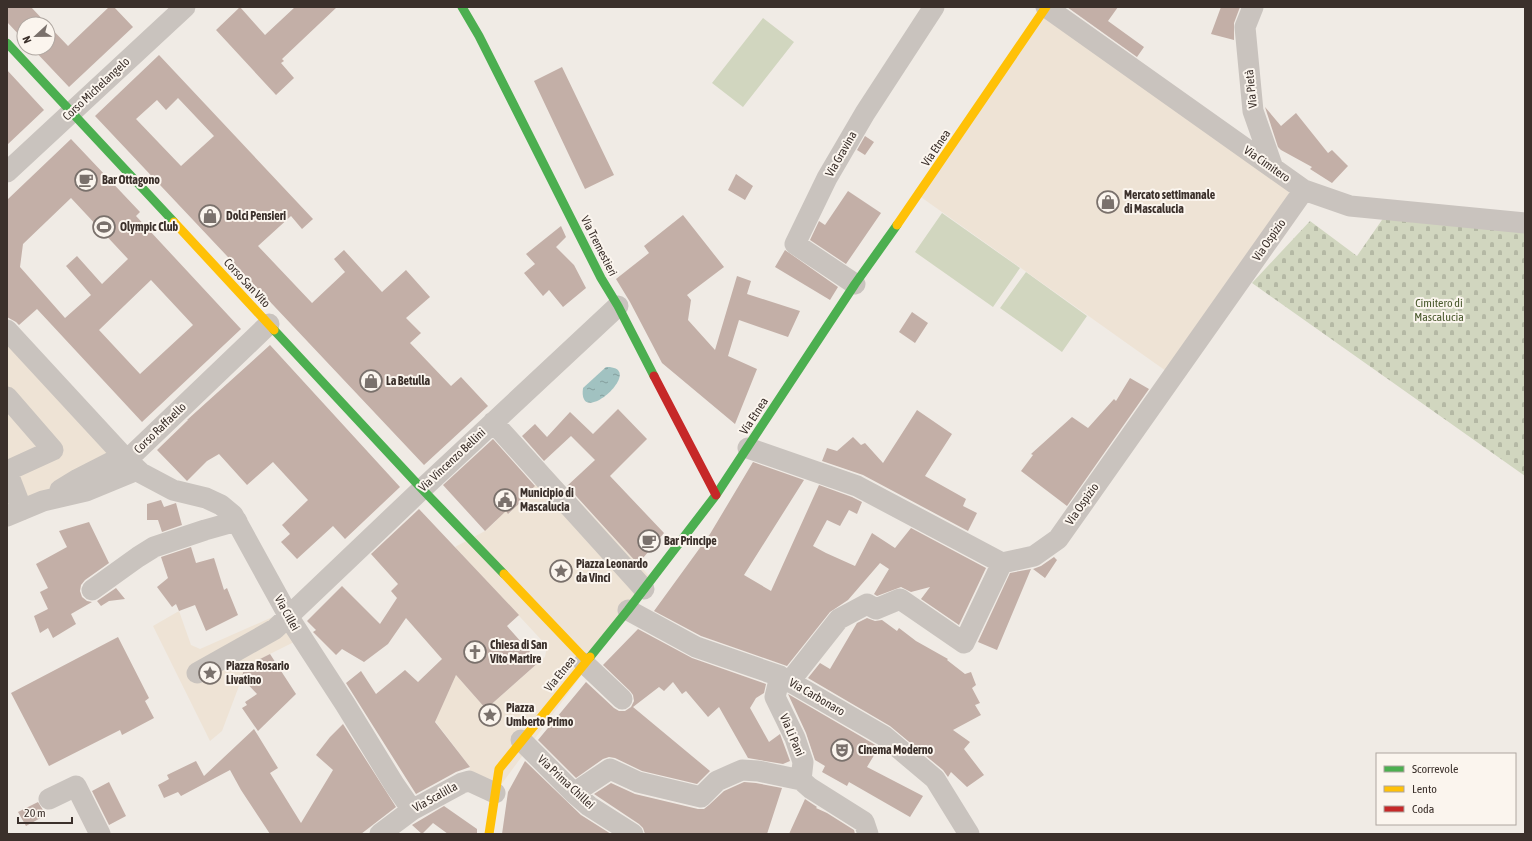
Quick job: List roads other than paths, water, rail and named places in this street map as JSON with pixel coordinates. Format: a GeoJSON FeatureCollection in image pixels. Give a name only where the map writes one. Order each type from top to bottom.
{"type":"FeatureCollection","features":[{"type":"Feature","properties":{"kind":"main road","name":"Via Tremestieri"},"geometry":{"type":"LineString","coordinates":[[462,7],[479,36],[601,278],[618,306],[716,495]]}},
{"type":"Feature","properties":{"kind":"main road","name":"Via Etnea"},"geometry":{"type":"LineString","coordinates":[[489,834],[499,769],[628,610],[716,495],[856,284],[1046,7]]}},
{"type":"Feature","properties":{"kind":"main road","name":"Corso San Vito"},"geometry":{"type":"LineString","coordinates":[[7,43],[585,662]]}},
{"type":"Feature","properties":{"kind":"street","name":"Corso Michelangelo"},"geometry":{"type":"LineString","coordinates":[[7,172],[185,7]]}},
{"type":"Feature","properties":{"kind":"street","name":"Via Gravina"},"geometry":{"type":"LineString","coordinates":[[856,284],[795,244],[827,178],[865,113],[934,7]]}},
{"type":"Feature","properties":{"kind":"street","name":"Via Cimitero"},"geometry":{"type":"LineString","coordinates":[[1046,7],[1304,190],[1350,206],[1525,223]]}},
{"type":"Feature","properties":{"kind":"street","name":"Via Pietà"},"geometry":{"type":"LineString","coordinates":[[1253,7],[1245,27],[1253,111],[1273,168]]}},
{"type":"Feature","properties":{"kind":"street","name":"Via Ospizio"},"geometry":{"type":"LineString","coordinates":[[1002,563],[1034,556],[1058,539],[1304,190]]}},
{"type":"Feature","properties":{"kind":"street","name":"Via Vincenzo Bellini"},"geometry":{"type":"LineString","coordinates":[[197,673],[275,628],[289,616],[493,422],[618,306]]}},
{"type":"Feature","properties":{"kind":"street","name":"Corso Raffaello"},"geometry":{"type":"LineString","coordinates":[[7,330],[129,462],[269,324]]}},
{"type":"Feature","properties":{"kind":"street"},"geometry":{"type":"LineString","coordinates":[[7,397],[53,450],[7,471],[15,513],[43,501],[78,479],[129,462]]}},
{"type":"Feature","properties":{"kind":"street"},"geometry":{"type":"LineString","coordinates":[[493,422],[644,589]]}},
{"type":"Feature","properties":{"kind":"street"},"geometry":{"type":"LineString","coordinates":[[748,448],[857,486],[1002,563],[964,643],[900,599],[876,609],[867,604],[839,619],[785,678]]}},
{"type":"Feature","properties":{"kind":"street","name":"Via Cillei"},"geometry":{"type":"LineString","coordinates":[[129,462],[173,490],[206,498],[221,505],[233,515],[289,616],[394,784],[412,810]]}},
{"type":"Feature","properties":{"kind":"street"},"geometry":{"type":"LineString","coordinates":[[92,590],[138,557],[154,548],[236,521]]}},
{"type":"Feature","properties":{"kind":"street","name":"Via Carbonaro"},"geometry":{"type":"LineString","coordinates":[[628,610],[696,647],[785,678],[884,736],[935,779],[969,834]]}},
{"type":"Feature","properties":{"kind":"street"},"geometry":{"type":"LineString","coordinates":[[585,662],[622,699]]}},
{"type":"Feature","properties":{"kind":"street","name":"Via Li Pani"},"geometry":{"type":"LineString","coordinates":[[785,678],[775,697],[795,738],[803,762],[801,780]]}},
{"type":"Feature","properties":{"kind":"street","name":"Via Prima Chillei"},"geometry":{"type":"LineString","coordinates":[[521,740],[589,806],[633,834]]}},
{"type":"Feature","properties":{"kind":"street"},"geometry":{"type":"LineString","coordinates":[[574,793],[610,769],[638,782],[701,797],[717,781],[742,770],[758,771],[801,780],[810,788],[864,822],[868,834]]}},
{"type":"Feature","properties":{"kind":"street","name":"Via Scalilla"},"geometry":{"type":"LineString","coordinates":[[380,834],[412,810],[462,783],[470,781],[495,794]]}},
{"type":"Feature","properties":{"kind":"street"},"geometry":{"type":"LineString","coordinates":[[49,799],[76,786],[100,834]]}},
{"type":"Feature","properties":{"kind":"water"},"geometry":{"type":"Polygon","coordinates":[[[606,367],[617,369],[620,376],[616,385],[599,400],[590,403],[584,399],[583,388],[606,367]]]}},
{"type":"Feature","properties":{"kind":"place","name":"Bar Ottagono"},"geometry":{"type":"Point","coordinates":[86,180]}},
{"type":"Feature","properties":{"kind":"place","name":"Mercato settimanale di Mascalucia"},"geometry":{"type":"Point","coordinates":[1108,202]}},
{"type":"Feature","properties":{"kind":"place","name":"Dolci Pensieri"},"geometry":{"type":"Point","coordinates":[210,216]}},
{"type":"Feature","properties":{"kind":"place","name":"Olympic Club"},"geometry":{"type":"Point","coordinates":[104,227]}},
{"type":"Feature","properties":{"kind":"place","name":"La Betulla"},"geometry":{"type":"Point","coordinates":[371,381]}},
{"type":"Feature","properties":{"kind":"place","name":"Municipio di Mascalucia"},"geometry":{"type":"Point","coordinates":[505,500]}},
{"type":"Feature","properties":{"kind":"place","name":"Bar Principe"},"geometry":{"type":"Point","coordinates":[649,541]}},
{"type":"Feature","properties":{"kind":"place","name":"Piazza Leonardo da Vinci"},"geometry":{"type":"Point","coordinates":[561,571]}},
{"type":"Feature","properties":{"kind":"place","name":"Chiesa di San Vito Martire"},"geometry":{"type":"Point","coordinates":[475,652]}},
{"type":"Feature","properties":{"kind":"place","name":"Piazza Rosario Livatino"},"geometry":{"type":"Point","coordinates":[210,673]}},
{"type":"Feature","properties":{"kind":"place","name":"Piazza Umberto Primo"},"geometry":{"type":"Point","coordinates":[490,715]}},
{"type":"Feature","properties":{"kind":"place","name":"Cinema Moderno"},"geometry":{"type":"Point","coordinates":[842,750]}},
{"type":"Feature","properties":{"kind":"park label","name":"Cimitero di Mascalucia"},"geometry":{"type":"Point","coordinates":[1439,310]}}]}
